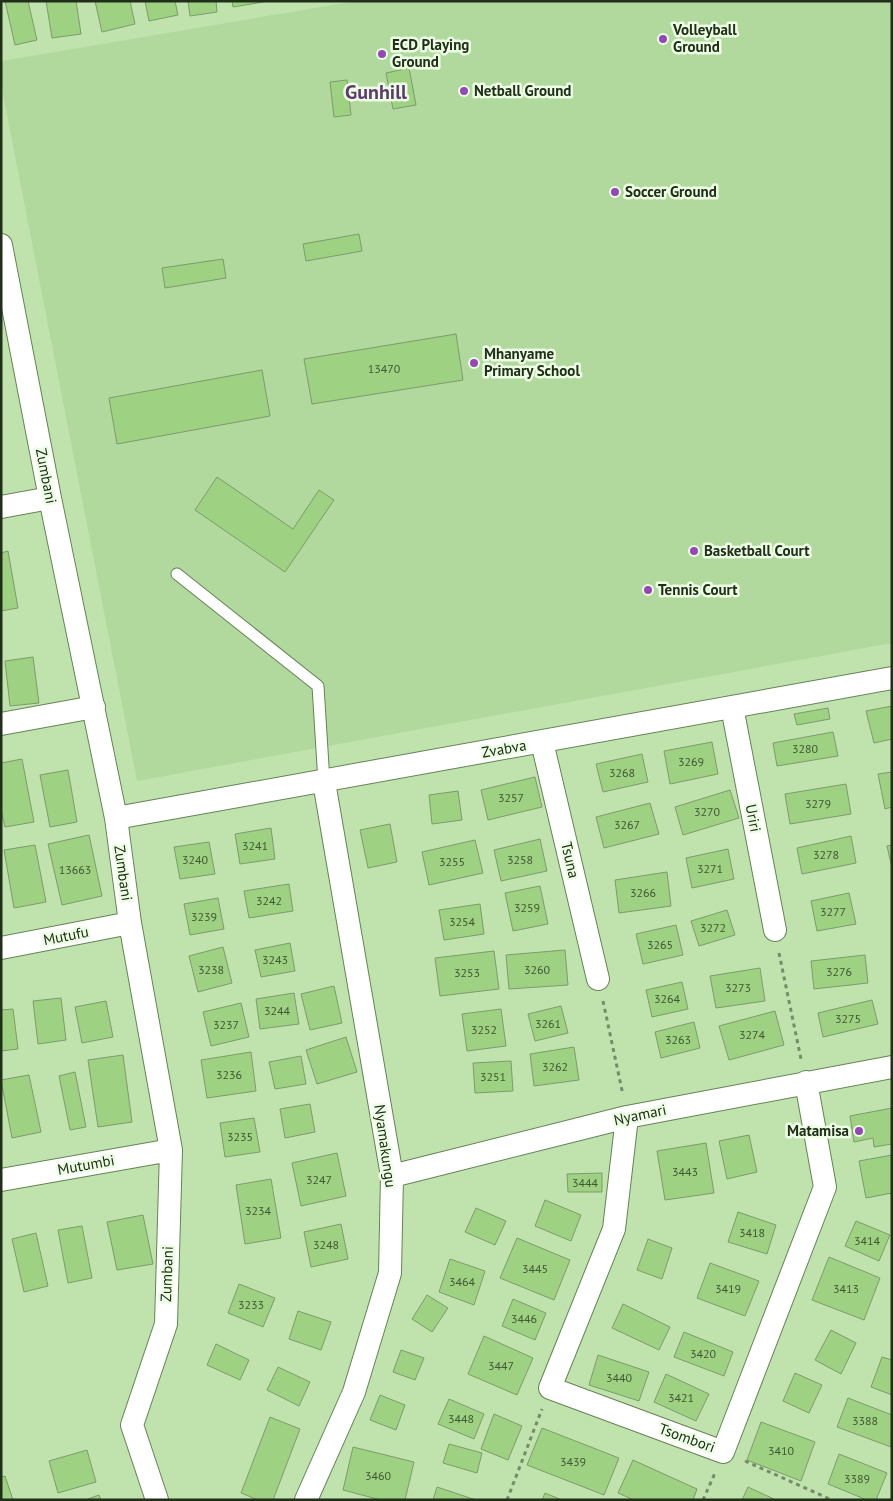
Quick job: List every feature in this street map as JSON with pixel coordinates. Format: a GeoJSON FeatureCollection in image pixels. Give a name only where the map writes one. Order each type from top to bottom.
{"type":"FeatureCollection","features":[{"type":"Feature","properties":{"kind":"street","name":"Zumbani"},"geometry":{"type":"LineString","coordinates":[[1,244],[6,288],[116,818],[130,923],[171,1150],[166,1324],[132,1425],[157,1500]]}},
{"type":"Feature","properties":{"kind":"street"},"geometry":{"type":"LineString","coordinates":[[1,507],[50,498]]}},
{"type":"Feature","properties":{"kind":"street","name":"Zvabva"},"geometry":{"type":"LineString","coordinates":[[116,818],[324,782],[892,678]]}},
{"type":"Feature","properties":{"kind":"street"},"geometry":{"type":"LineString","coordinates":[[1,724],[94,707]]}},
{"type":"Feature","properties":{"kind":"street","name":"Uriri"},"geometry":{"type":"LineString","coordinates":[[732,707],[775,930]]}},
{"type":"Feature","properties":{"kind":"street","name":"Tsuna"},"geometry":{"type":"LineString","coordinates":[[542,742],[598,979]]}},
{"type":"Feature","properties":{"kind":"street","name":"Nyamakungu"},"geometry":{"type":"LineString","coordinates":[[306,1500],[354,1392],[390,1273],[392,1176],[324,782]]}},
{"type":"Feature","properties":{"kind":"street","name":"Mutufu"},"geometry":{"type":"LineString","coordinates":[[1,948],[130,923]]}},
{"type":"Feature","properties":{"kind":"street","name":"Nyamari"},"geometry":{"type":"LineString","coordinates":[[392,1176],[627,1117],[892,1067]]}},
{"type":"Feature","properties":{"kind":"street","name":"Tsombori"},"geometry":{"type":"LineString","coordinates":[[550,1388],[723,1452],[825,1188],[806,1082]]}},
{"type":"Feature","properties":{"kind":"street"},"geometry":{"type":"LineString","coordinates":[[550,1388],[614,1229],[627,1117]]}},
{"type":"Feature","properties":{"kind":"street","name":"Mutumbi"},"geometry":{"type":"LineString","coordinates":[[1,1180],[171,1150]]}},
{"type":"Feature","properties":{"kind":"lane"},"geometry":{"type":"LineString","coordinates":[[177,574],[318,686],[324,782]]}},
{"type":"Feature","properties":{"kind":"path"},"geometry":{"type":"LineString","coordinates":[[775,930],[806,1082]]}},
{"type":"Feature","properties":{"kind":"path"},"geometry":{"type":"LineString","coordinates":[[598,979],[627,1117]]}},
{"type":"Feature","properties":{"kind":"path"},"geometry":{"type":"LineString","coordinates":[[507,1500],[550,1388]]}},
{"type":"Feature","properties":{"kind":"path"},"geometry":{"type":"LineString","coordinates":[[703,1500],[723,1452],[832,1500]]}},
{"type":"Feature","properties":{"kind":"shaded area","name":"Mhanyame Primary School"},"geometry":{"type":"Polygon","coordinates":[[[357,1],[892,1],[892,643],[137,781],[1,84],[1,61],[357,1]]]}},
{"type":"Feature","properties":{"kind":"building"},"geometry":{"type":"Polygon","coordinates":[[[5,1],[28,1],[37,40],[15,45],[5,1]]]}},
{"type":"Feature","properties":{"kind":"building"},"geometry":{"type":"Polygon","coordinates":[[[46,1],[76,1],[81,34],[52,38],[46,1]]]}},
{"type":"Feature","properties":{"kind":"building"},"geometry":{"type":"Polygon","coordinates":[[[95,1],[130,1],[135,24],[102,32],[95,1]]]}},
{"type":"Feature","properties":{"kind":"building"},"geometry":{"type":"Polygon","coordinates":[[[145,1],[175,1],[178,15],[149,21],[145,1]]]}},
{"type":"Feature","properties":{"kind":"building"},"geometry":{"type":"Polygon","coordinates":[[[188,1],[216,1],[217,12],[190,16],[188,1]]]}},
{"type":"Feature","properties":{"kind":"building"},"geometry":{"type":"Polygon","coordinates":[[[232,1],[269,1],[233,7],[232,1]]]}},
{"type":"Feature","properties":{"kind":"building"},"geometry":{"type":"Polygon","coordinates":[[[409,68],[416,105],[393,109],[386,73],[409,68]]]}},
{"type":"Feature","properties":{"kind":"building"},"geometry":{"type":"Polygon","coordinates":[[[347,80],[351,115],[334,117],[330,82],[347,80]]]}},
{"type":"Feature","properties":{"kind":"building"},"geometry":{"type":"Polygon","coordinates":[[[359,234],[362,251],[306,261],[303,244],[359,234]]]}},
{"type":"Feature","properties":{"kind":"building"},"geometry":{"type":"Polygon","coordinates":[[[223,259],[226,278],[165,288],[162,268],[223,259]]]}},
{"type":"Feature","properties":{"kind":"building"},"geometry":{"type":"Polygon","coordinates":[[[456,334],[463,380],[312,404],[304,359],[456,334]]]}},
{"type":"Feature","properties":{"kind":"building"},"geometry":{"type":"Polygon","coordinates":[[[262,370],[270,416],[117,444],[109,398],[262,370]]]}},
{"type":"Feature","properties":{"kind":"building"},"geometry":{"type":"Polygon","coordinates":[[[217,477],[293,529],[319,490],[334,500],[285,572],[195,510],[217,477]]]}},
{"type":"Feature","properties":{"kind":"building"},"geometry":{"type":"Polygon","coordinates":[[[8,551],[18,608],[1,611],[1,553],[8,551]]]}},
{"type":"Feature","properties":{"kind":"building"},"geometry":{"type":"Polygon","coordinates":[[[33,657],[39,703],[10,706],[5,661],[33,657]]]}},
{"type":"Feature","properties":{"kind":"building"},"geometry":{"type":"Polygon","coordinates":[[[892,706],[892,739],[874,743],[866,711],[892,706]]]}},
{"type":"Feature","properties":{"kind":"building"},"geometry":{"type":"Polygon","coordinates":[[[828,708],[830,719],[797,725],[794,714],[828,708]]]}},
{"type":"Feature","properties":{"kind":"building"},"geometry":{"type":"Polygon","coordinates":[[[833,732],[838,756],[777,766],[773,743],[833,732]]]}},
{"type":"Feature","properties":{"kind":"building"},"geometry":{"type":"Polygon","coordinates":[[[712,742],[718,774],[670,784],[664,751],[712,742]]]}},
{"type":"Feature","properties":{"kind":"building"},"geometry":{"type":"Polygon","coordinates":[[[642,754],[648,782],[603,792],[596,764],[642,754]]]}},
{"type":"Feature","properties":{"kind":"building"},"geometry":{"type":"Polygon","coordinates":[[[22,759],[34,822],[5,827],[1,810],[1,763],[22,759]]]}},
{"type":"Feature","properties":{"kind":"building"},"geometry":{"type":"Polygon","coordinates":[[[68,770],[77,822],[50,827],[40,775],[68,770]]]}},
{"type":"Feature","properties":{"kind":"building"},"geometry":{"type":"Polygon","coordinates":[[[892,772],[892,807],[885,809],[878,774],[892,772]]]}},
{"type":"Feature","properties":{"kind":"building"},"geometry":{"type":"Polygon","coordinates":[[[535,777],[542,807],[488,820],[481,790],[535,777]]]}},
{"type":"Feature","properties":{"kind":"building"},"geometry":{"type":"Polygon","coordinates":[[[846,784],[851,814],[790,824],[785,794],[846,784]]]}},
{"type":"Feature","properties":{"kind":"building"},"geometry":{"type":"Polygon","coordinates":[[[730,790],[739,818],[683,835],[675,807],[730,790]]]}},
{"type":"Feature","properties":{"kind":"building"},"geometry":{"type":"Polygon","coordinates":[[[458,791],[462,820],[432,824],[429,795],[458,791]]]}},
{"type":"Feature","properties":{"kind":"building"},"geometry":{"type":"Polygon","coordinates":[[[650,803],[659,834],[604,848],[596,817],[650,803]]]}},
{"type":"Feature","properties":{"kind":"building"},"geometry":{"type":"Polygon","coordinates":[[[390,824],[397,862],[368,868],[360,830],[390,824]]]}},
{"type":"Feature","properties":{"kind":"building"},"geometry":{"type":"Polygon","coordinates":[[[271,828],[275,859],[240,864],[235,834],[271,828]]]}},
{"type":"Feature","properties":{"kind":"building"},"geometry":{"type":"Polygon","coordinates":[[[89,835],[102,896],[62,905],[48,844],[89,835]]]}},
{"type":"Feature","properties":{"kind":"building"},"geometry":{"type":"Polygon","coordinates":[[[851,836],[856,863],[802,874],[797,848],[851,836]]]}},
{"type":"Feature","properties":{"kind":"building"},"geometry":{"type":"Polygon","coordinates":[[[540,839],[547,871],[501,881],[494,850],[540,839]]]}},
{"type":"Feature","properties":{"kind":"building"},"geometry":{"type":"Polygon","coordinates":[[[475,840],[483,873],[429,885],[422,852],[475,840]]]}},
{"type":"Feature","properties":{"kind":"building"},"geometry":{"type":"Polygon","coordinates":[[[209,842],[215,874],[180,879],[174,847],[209,842]]]}},
{"type":"Feature","properties":{"kind":"building"},"geometry":{"type":"Polygon","coordinates":[[[35,845],[46,902],[14,908],[4,850],[35,845]]]}},
{"type":"Feature","properties":{"kind":"building"},"geometry":{"type":"Polygon","coordinates":[[[892,845],[892,868],[887,846],[892,845]]]}},
{"type":"Feature","properties":{"kind":"building"},"geometry":{"type":"Polygon","coordinates":[[[728,849],[734,879],[692,888],[686,858],[728,849]]]}},
{"type":"Feature","properties":{"kind":"building"},"geometry":{"type":"Polygon","coordinates":[[[667,872],[671,906],[619,913],[615,880],[667,872]]]}},
{"type":"Feature","properties":{"kind":"building"},"geometry":{"type":"Polygon","coordinates":[[[289,884],[293,911],[249,918],[244,891],[289,884]]]}},
{"type":"Feature","properties":{"kind":"building"},"geometry":{"type":"Polygon","coordinates":[[[540,886],[548,924],[513,931],[505,893],[540,886]]]}},
{"type":"Feature","properties":{"kind":"building"},"geometry":{"type":"Polygon","coordinates":[[[849,893],[856,924],[817,931],[811,901],[849,893]]]}},
{"type":"Feature","properties":{"kind":"building"},"geometry":{"type":"Polygon","coordinates":[[[218,898],[224,929],[190,935],[184,904],[218,898]]]}},
{"type":"Feature","properties":{"kind":"building"},"geometry":{"type":"Polygon","coordinates":[[[480,904],[484,934],[444,940],[439,910],[480,904]]]}},
{"type":"Feature","properties":{"kind":"building"},"geometry":{"type":"Polygon","coordinates":[[[727,910],[735,935],[699,946],[691,921],[727,910]]]}},
{"type":"Feature","properties":{"kind":"building"},"geometry":{"type":"Polygon","coordinates":[[[676,925],[683,955],[643,964],[636,934],[676,925]]]}},
{"type":"Feature","properties":{"kind":"building"},"geometry":{"type":"Polygon","coordinates":[[[290,943],[295,971],[261,977],[255,950],[290,943]]]}},
{"type":"Feature","properties":{"kind":"building"},"geometry":{"type":"Polygon","coordinates":[[[223,947],[232,983],[198,992],[189,956],[223,947]]]}},
{"type":"Feature","properties":{"kind":"building"},"geometry":{"type":"Polygon","coordinates":[[[565,950],[568,985],[509,989],[506,955],[565,950]]]}},
{"type":"Feature","properties":{"kind":"building"},"geometry":{"type":"Polygon","coordinates":[[[494,951],[499,989],[440,996],[435,958],[494,951]]]}},
{"type":"Feature","properties":{"kind":"building"},"geometry":{"type":"Polygon","coordinates":[[[865,955],[868,983],[814,989],[811,961],[865,955]]]}},
{"type":"Feature","properties":{"kind":"building"},"geometry":{"type":"Polygon","coordinates":[[[760,968],[765,1001],[716,1008],[710,976],[760,968]]]}},
{"type":"Feature","properties":{"kind":"building"},"geometry":{"type":"Polygon","coordinates":[[[682,982],[688,1009],[652,1017],[646,990],[682,982]]]}},
{"type":"Feature","properties":{"kind":"building"},"geometry":{"type":"Polygon","coordinates":[[[334,986],[342,1023],[310,1030],[301,994],[334,986]]]}},
{"type":"Feature","properties":{"kind":"building"},"geometry":{"type":"Polygon","coordinates":[[[294,993],[299,1024],[260,1029],[256,999],[294,993]]]}},
{"type":"Feature","properties":{"kind":"building"},"geometry":{"type":"Polygon","coordinates":[[[61,998],[66,1040],[38,1044],[33,1001],[61,998]]]}},
{"type":"Feature","properties":{"kind":"building"},"geometry":{"type":"Polygon","coordinates":[[[872,1000],[878,1024],[823,1037],[818,1013],[872,1000]]]}},
{"type":"Feature","properties":{"kind":"building"},"geometry":{"type":"Polygon","coordinates":[[[106,1001],[113,1037],[82,1043],[75,1007],[106,1001]]]}},
{"type":"Feature","properties":{"kind":"building"},"geometry":{"type":"Polygon","coordinates":[[[241,1003],[249,1037],[211,1046],[203,1012],[241,1003]]]}},
{"type":"Feature","properties":{"kind":"building"},"geometry":{"type":"Polygon","coordinates":[[[561,1006],[568,1033],[535,1041],[528,1014],[561,1006]]]}},
{"type":"Feature","properties":{"kind":"building"},"geometry":{"type":"Polygon","coordinates":[[[13,1009],[18,1049],[1,1051],[1,1010],[13,1009]]]}},
{"type":"Feature","properties":{"kind":"building"},"geometry":{"type":"Polygon","coordinates":[[[501,1009],[506,1046],[467,1051],[462,1014],[501,1009]]]}},
{"type":"Feature","properties":{"kind":"building"},"geometry":{"type":"Polygon","coordinates":[[[775,1011],[784,1045],[729,1060],[719,1026],[775,1011]]]}},
{"type":"Feature","properties":{"kind":"building"},"geometry":{"type":"Polygon","coordinates":[[[694,1022],[700,1048],[661,1058],[655,1032],[694,1022]]]}},
{"type":"Feature","properties":{"kind":"building"},"geometry":{"type":"Polygon","coordinates":[[[346,1037],[357,1072],[317,1084],[306,1050],[346,1037]]]}},
{"type":"Feature","properties":{"kind":"building"},"geometry":{"type":"Polygon","coordinates":[[[574,1047],[579,1080],[534,1086],[530,1054],[574,1047]]]}},
{"type":"Feature","properties":{"kind":"building"},"geometry":{"type":"Polygon","coordinates":[[[251,1052],[256,1091],[207,1098],[201,1060],[251,1052]]]}},
{"type":"Feature","properties":{"kind":"building"},"geometry":{"type":"Polygon","coordinates":[[[123,1055],[132,1122],[98,1127],[88,1060],[123,1055]]]}},
{"type":"Feature","properties":{"kind":"building"},"geometry":{"type":"Polygon","coordinates":[[[301,1056],[306,1084],[275,1089],[269,1062],[301,1056]]]}},
{"type":"Feature","properties":{"kind":"building"},"geometry":{"type":"Polygon","coordinates":[[[511,1061],[513,1091],[475,1093],[473,1063],[511,1061]]]}},
{"type":"Feature","properties":{"kind":"building"},"geometry":{"type":"Polygon","coordinates":[[[75,1072],[86,1127],[70,1130],[59,1076],[75,1072]]]}},
{"type":"Feature","properties":{"kind":"building"},"geometry":{"type":"Polygon","coordinates":[[[29,1075],[41,1132],[12,1138],[1,1080],[29,1075]]]}},
{"type":"Feature","properties":{"kind":"building"},"geometry":{"type":"Polygon","coordinates":[[[310,1104],[315,1132],[285,1138],[280,1109],[310,1104]]]}},
{"type":"Feature","properties":{"kind":"building"},"geometry":{"type":"Polygon","coordinates":[[[892,1108],[892,1144],[874,1147],[873,1138],[854,1142],[850,1116],[892,1108]]]}},
{"type":"Feature","properties":{"kind":"building"},"geometry":{"type":"Polygon","coordinates":[[[254,1118],[260,1152],[225,1157],[220,1123],[254,1118]]]}},
{"type":"Feature","properties":{"kind":"building"},"geometry":{"type":"Polygon","coordinates":[[[749,1135],[757,1172],[727,1179],[719,1141],[749,1135]]]}},
{"type":"Feature","properties":{"kind":"building"},"geometry":{"type":"Polygon","coordinates":[[[706,1143],[714,1193],[665,1200],[657,1151],[706,1143]]]}},
{"type":"Feature","properties":{"kind":"building"},"geometry":{"type":"Polygon","coordinates":[[[337,1153],[346,1196],[301,1206],[292,1163],[337,1153]]]}},
{"type":"Feature","properties":{"kind":"building"},"geometry":{"type":"Polygon","coordinates":[[[892,1155],[892,1193],[866,1198],[859,1161],[892,1155]]]}},
{"type":"Feature","properties":{"kind":"building"},"geometry":{"type":"Polygon","coordinates":[[[602,1173],[602,1192],[568,1192],[567,1174],[602,1173]]]}},
{"type":"Feature","properties":{"kind":"building"},"geometry":{"type":"Polygon","coordinates":[[[271,1179],[281,1238],[245,1244],[236,1185],[271,1179]]]}},
{"type":"Feature","properties":{"kind":"building"},"geometry":{"type":"Polygon","coordinates":[[[545,1200],[581,1215],[571,1241],[535,1226],[545,1200]]]}},
{"type":"Feature","properties":{"kind":"building"},"geometry":{"type":"Polygon","coordinates":[[[476,1208],[506,1221],[495,1245],[465,1232],[476,1208]]]}},
{"type":"Feature","properties":{"kind":"building"},"geometry":{"type":"Polygon","coordinates":[[[738,1212],[776,1225],[767,1254],[728,1242],[738,1212]]]}},
{"type":"Feature","properties":{"kind":"building"},"geometry":{"type":"Polygon","coordinates":[[[143,1215],[153,1264],[117,1270],[107,1222],[143,1215]]]}},
{"type":"Feature","properties":{"kind":"building"},"geometry":{"type":"Polygon","coordinates":[[[856,1221],[890,1235],[879,1261],[845,1246],[856,1221]]]}},
{"type":"Feature","properties":{"kind":"building"},"geometry":{"type":"Polygon","coordinates":[[[341,1224],[348,1259],[311,1267],[304,1232],[341,1224]]]}},
{"type":"Feature","properties":{"kind":"building"},"geometry":{"type":"Polygon","coordinates":[[[82,1226],[92,1278],[68,1283],[58,1230],[82,1226]]]}},
{"type":"Feature","properties":{"kind":"building"},"geometry":{"type":"Polygon","coordinates":[[[36,1233],[48,1286],[24,1292],[12,1239],[36,1233]]]}},
{"type":"Feature","properties":{"kind":"building"},"geometry":{"type":"Polygon","coordinates":[[[517,1238],[570,1260],[554,1300],[500,1278],[517,1238]]]}},
{"type":"Feature","properties":{"kind":"building"},"geometry":{"type":"Polygon","coordinates":[[[648,1239],[672,1248],[662,1279],[637,1270],[648,1239]]]}},
{"type":"Feature","properties":{"kind":"building"},"geometry":{"type":"Polygon","coordinates":[[[829,1257],[880,1278],[864,1320],[812,1300],[829,1257]]]}},
{"type":"Feature","properties":{"kind":"building"},"geometry":{"type":"Polygon","coordinates":[[[450,1259],[485,1271],[474,1305],[439,1292],[450,1259]]]}},
{"type":"Feature","properties":{"kind":"building"},"geometry":{"type":"Polygon","coordinates":[[[710,1263],[759,1281],[745,1316],[697,1298],[710,1263]]]}},
{"type":"Feature","properties":{"kind":"building"},"geometry":{"type":"Polygon","coordinates":[[[239,1284],[275,1298],[263,1327],[228,1313],[239,1284]]]}},
{"type":"Feature","properties":{"kind":"building"},"geometry":{"type":"Polygon","coordinates":[[[427,1295],[448,1308],[432,1332],[412,1319],[427,1295]]]}},
{"type":"Feature","properties":{"kind":"building"},"geometry":{"type":"Polygon","coordinates":[[[513,1299],[546,1313],[535,1340],[502,1326],[513,1299]]]}},
{"type":"Feature","properties":{"kind":"building"},"geometry":{"type":"Polygon","coordinates":[[[623,1304],[670,1327],[659,1350],[612,1328],[623,1304]]]}},
{"type":"Feature","properties":{"kind":"building"},"geometry":{"type":"Polygon","coordinates":[[[298,1311],[331,1322],[321,1350],[289,1339],[298,1311]]]}},
{"type":"Feature","properties":{"kind":"building"},"geometry":{"type":"Polygon","coordinates":[[[831,1330],[856,1343],[841,1374],[815,1360],[831,1330]]]}},
{"type":"Feature","properties":{"kind":"building"},"geometry":{"type":"Polygon","coordinates":[[[684,1332],[733,1352],[724,1376],[674,1357],[684,1332]]]}},
{"type":"Feature","properties":{"kind":"building"},"geometry":{"type":"Polygon","coordinates":[[[484,1336],[533,1358],[517,1395],[468,1374],[484,1336]]]}},
{"type":"Feature","properties":{"kind":"building"},"geometry":{"type":"Polygon","coordinates":[[[216,1344],[249,1360],[240,1380],[207,1365],[216,1344]]]}},
{"type":"Feature","properties":{"kind":"building"},"geometry":{"type":"Polygon","coordinates":[[[401,1350],[424,1358],[415,1380],[393,1372],[401,1350]]]}},
{"type":"Feature","properties":{"kind":"building"},"geometry":{"type":"Polygon","coordinates":[[[598,1355],[649,1372],[639,1401],[589,1385],[598,1355]]]}},
{"type":"Feature","properties":{"kind":"building"},"geometry":{"type":"Polygon","coordinates":[[[882,1357],[892,1360],[892,1395],[871,1387],[882,1357]]]}},
{"type":"Feature","properties":{"kind":"building"},"geometry":{"type":"Polygon","coordinates":[[[278,1367],[310,1382],[299,1406],[267,1390],[278,1367]]]}},
{"type":"Feature","properties":{"kind":"building"},"geometry":{"type":"Polygon","coordinates":[[[795,1373],[822,1385],[809,1413],[783,1401],[795,1373]]]}},
{"type":"Feature","properties":{"kind":"building"},"geometry":{"type":"Polygon","coordinates":[[[666,1374],[709,1394],[696,1421],[654,1402],[666,1374]]]}},
{"type":"Feature","properties":{"kind":"building"},"geometry":{"type":"Polygon","coordinates":[[[380,1395],[405,1405],[396,1430],[370,1420],[380,1395]]]}},
{"type":"Feature","properties":{"kind":"building"},"geometry":{"type":"Polygon","coordinates":[[[848,1398],[892,1415],[891,1447],[837,1427],[848,1398]]]}},
{"type":"Feature","properties":{"kind":"building"},"geometry":{"type":"Polygon","coordinates":[[[449,1399],[484,1414],[474,1439],[438,1424],[449,1399]]]}},
{"type":"Feature","properties":{"kind":"building"},"geometry":{"type":"Polygon","coordinates":[[[494,1414],[522,1426],[508,1460],[481,1449],[494,1414]]]}},
{"type":"Feature","properties":{"kind":"building"},"geometry":{"type":"Polygon","coordinates":[[[270,1417],[300,1429],[273,1500],[258,1500],[241,1493],[270,1417]]]}},
{"type":"Feature","properties":{"kind":"building"},"geometry":{"type":"Polygon","coordinates":[[[761,1422],[815,1442],[801,1481],[747,1460],[761,1422]]]}},
{"type":"Feature","properties":{"kind":"building"},"geometry":{"type":"Polygon","coordinates":[[[542,1428],[619,1458],[604,1495],[527,1465],[542,1428]]]}},
{"type":"Feature","properties":{"kind":"building"},"geometry":{"type":"Polygon","coordinates":[[[449,1444],[482,1453],[477,1473],[443,1463],[449,1444]]]}},
{"type":"Feature","properties":{"kind":"building"},"geometry":{"type":"Polygon","coordinates":[[[353,1447],[414,1462],[405,1500],[381,1500],[343,1490],[353,1447]]]}},
{"type":"Feature","properties":{"kind":"building"},"geometry":{"type":"Polygon","coordinates":[[[87,1450],[96,1482],[58,1493],[49,1461],[87,1450]]]}},
{"type":"Feature","properties":{"kind":"building"},"geometry":{"type":"Polygon","coordinates":[[[839,1454],[887,1473],[876,1500],[867,1500],[828,1484],[839,1454]]]}},
{"type":"Feature","properties":{"kind":"building"},"geometry":{"type":"Polygon","coordinates":[[[633,1460],[697,1489],[693,1500],[634,1500],[618,1493],[633,1460]]]}},
{"type":"Feature","properties":{"kind":"building"},"geometry":{"type":"Polygon","coordinates":[[[5,1476],[13,1500],[1,1500],[1,1477],[5,1476]]]}},
{"type":"Feature","properties":{"kind":"building"},"geometry":{"type":"Polygon","coordinates":[[[437,1487],[476,1500],[433,1500],[437,1487]]]}},
{"type":"Feature","properties":{"kind":"building"},"geometry":{"type":"Polygon","coordinates":[[[748,1487],[776,1500],[742,1500],[748,1487]]]}},
{"type":"Feature","properties":{"kind":"building"},"geometry":{"type":"Polygon","coordinates":[[[545,1493],[562,1500],[542,1500],[545,1493]]]}},
{"type":"Feature","properties":{"kind":"building"},"geometry":{"type":"Polygon","coordinates":[[[99,1495],[101,1500],[85,1500],[99,1495]]]}},
{"type":"Feature","properties":{"kind":"place","name":"Volleyball Ground"},"geometry":{"type":"Point","coordinates":[663,39]}},
{"type":"Feature","properties":{"kind":"place","name":"ECD Playing Ground"},"geometry":{"type":"Point","coordinates":[382,54]}},
{"type":"Feature","properties":{"kind":"place","name":"Netball Ground"},"geometry":{"type":"Point","coordinates":[464,91]}},
{"type":"Feature","properties":{"kind":"place","name":"Soccer Ground"},"geometry":{"type":"Point","coordinates":[615,192]}},
{"type":"Feature","properties":{"kind":"place","name":"Mhanyame Primary School"},"geometry":{"type":"Point","coordinates":[474,363]}},
{"type":"Feature","properties":{"kind":"place","name":"Basketball Court"},"geometry":{"type":"Point","coordinates":[694,551]}},
{"type":"Feature","properties":{"kind":"place","name":"Tennis Court"},"geometry":{"type":"Point","coordinates":[648,590]}},
{"type":"Feature","properties":{"kind":"place","name":"Matamisa"},"geometry":{"type":"Point","coordinates":[859,1131]}},
{"type":"Feature","properties":{"kind":"district","name":"Gunhill"},"geometry":{"type":"Point","coordinates":[376,92]}}]}
